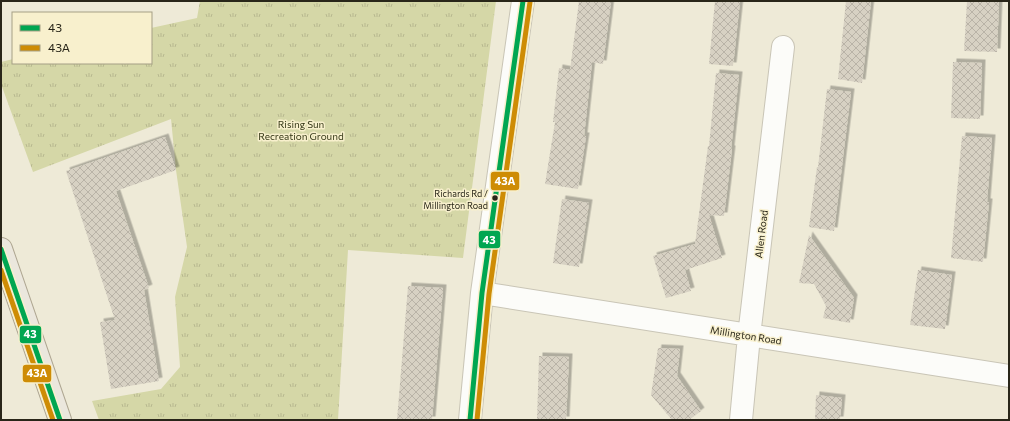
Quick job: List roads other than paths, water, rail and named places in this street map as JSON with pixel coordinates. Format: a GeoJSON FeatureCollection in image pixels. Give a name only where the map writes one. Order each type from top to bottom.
{"type":"FeatureCollection","features":[{"type":"Feature","properties":{"kind":"main road"},"geometry":{"type":"LineString","coordinates":[[1,249],[60,420]]}},
{"type":"Feature","properties":{"kind":"street"},"geometry":{"type":"LineString","coordinates":[[470,420],[482,293],[523,1]]}},
{"type":"Feature","properties":{"kind":"street","name":"Allen Road"},"geometry":{"type":"LineString","coordinates":[[741,420],[749,336],[783,48]]}},
{"type":"Feature","properties":{"kind":"street","name":"Millington Road"},"geometry":{"type":"LineString","coordinates":[[482,293],[1009,376]]}},
{"type":"Feature","properties":{"kind":"place","name":"Richards Rd / Millington Road"},"geometry":{"type":"Point","coordinates":[495,198]}},
{"type":"Feature","properties":{"kind":"park label","name":"Rising Sun Recreation Ground"},"geometry":{"type":"Point","coordinates":[301,130]}}]}
